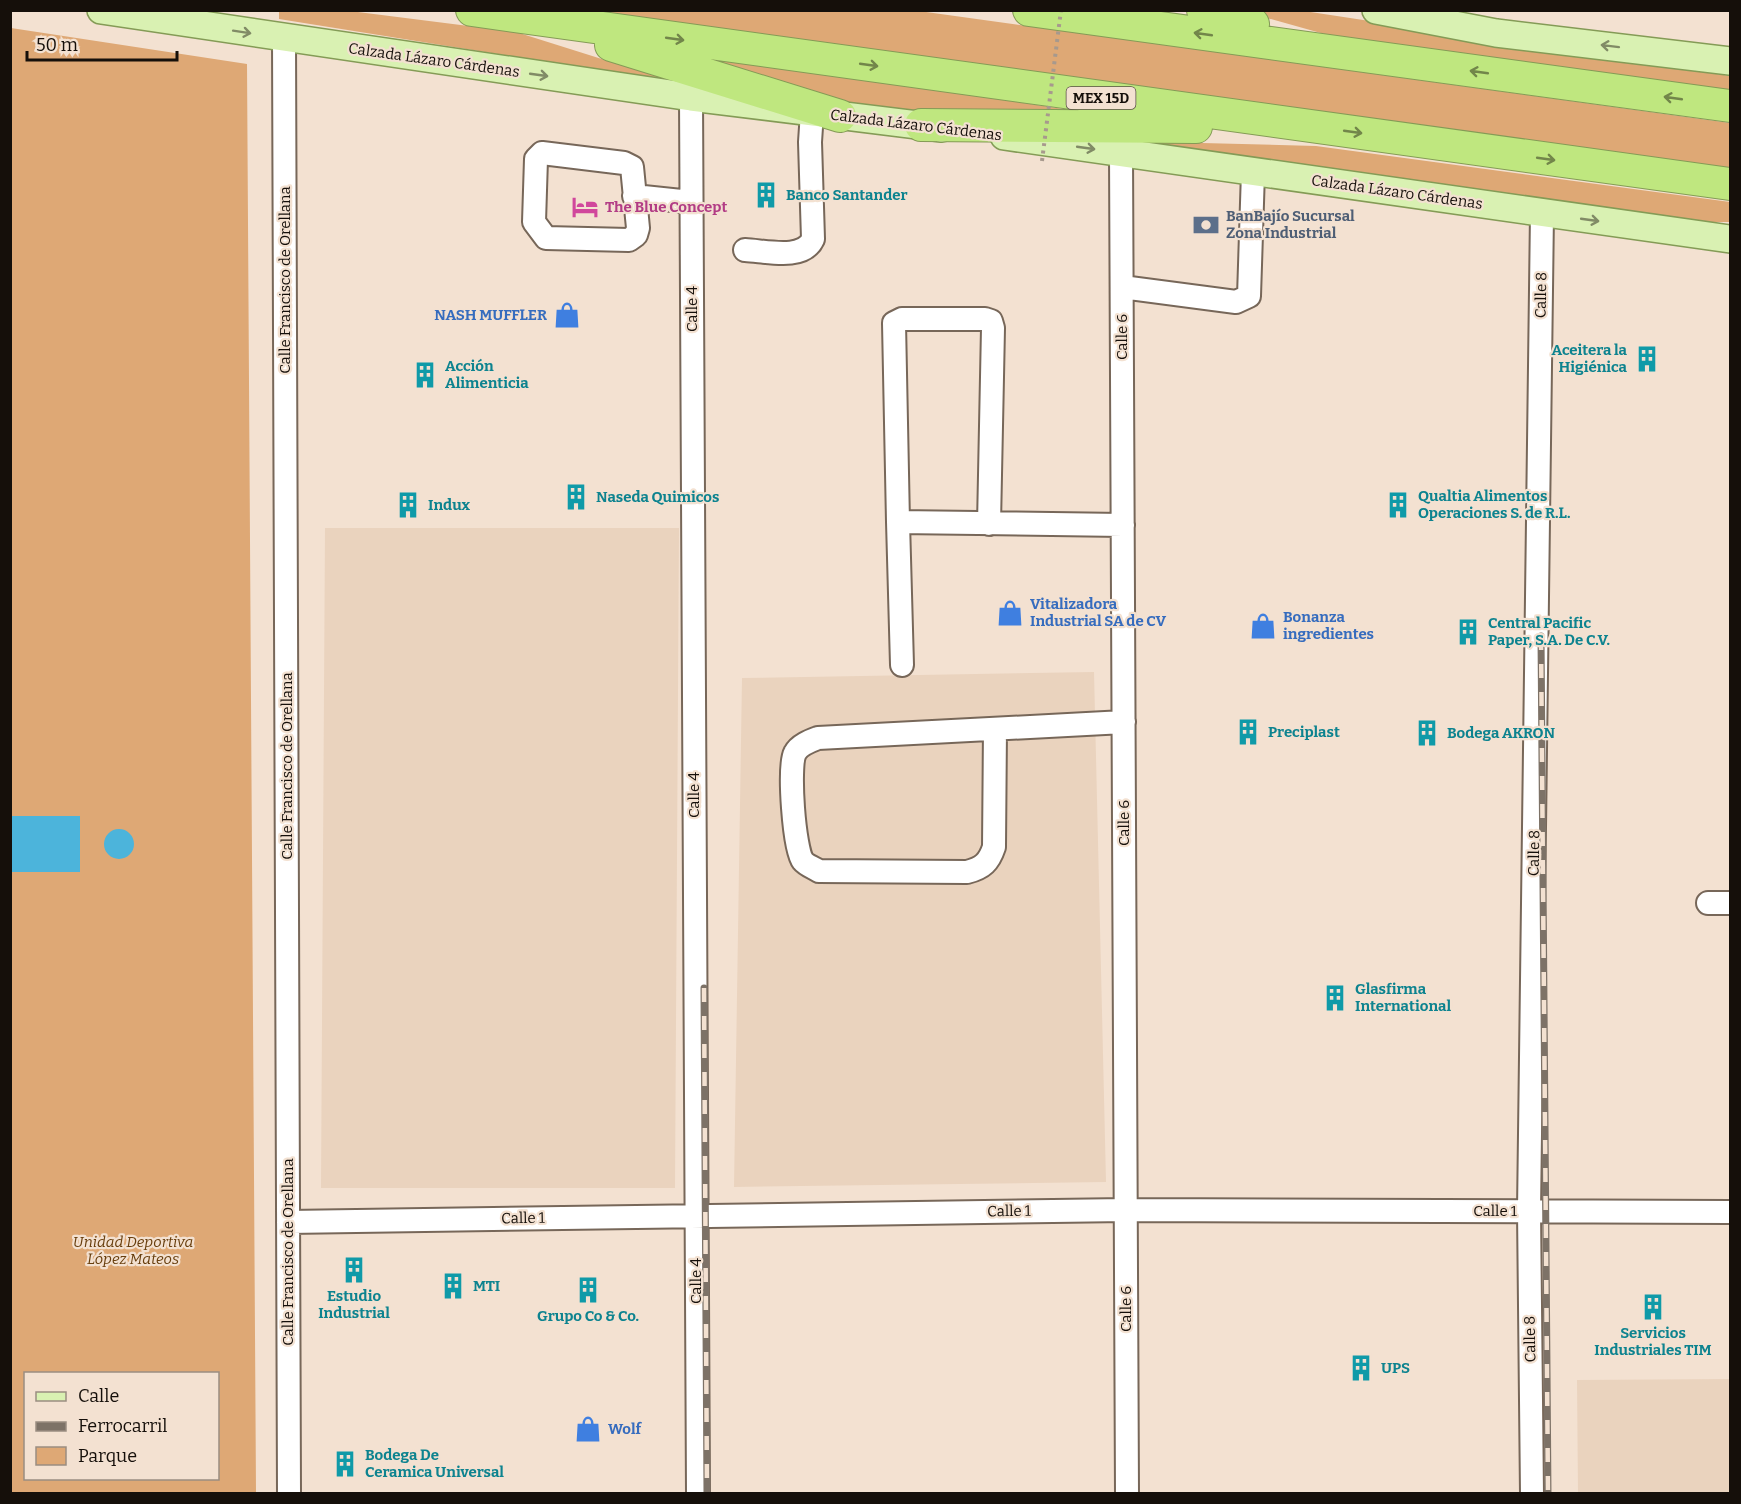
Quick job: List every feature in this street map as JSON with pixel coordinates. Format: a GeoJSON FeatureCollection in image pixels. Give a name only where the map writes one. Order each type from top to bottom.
{"type":"FeatureCollection","features":[{"type":"Feature","properties":{"kind":"highway","name":"MEX 15D"},"geometry":{"type":"LineString","coordinates":[[472,10],[1731,184]]}},
{"type":"Feature","properties":{"kind":"highway"},"geometry":{"type":"LineString","coordinates":[[1029,10],[1731,106]]}},
{"type":"Feature","properties":{"kind":"highway"},"geometry":{"type":"LineString","coordinates":[[1203,10],[1402,61]]}},
{"type":"Feature","properties":{"kind":"highway"},"geometry":{"type":"LineString","coordinates":[[519,17],[826,114]]}},
{"type":"Feature","properties":{"kind":"highway"},"geometry":{"type":"LineString","coordinates":[[921,125],[1314,127]]}},
{"type":"Feature","properties":{"kind":"main road","name":"Calzada Lázaro Cárdenas"},"geometry":{"type":"LineString","coordinates":[[101,10],[691,97],[921,125],[1731,239]]}},
{"type":"Feature","properties":{"kind":"main road"},"geometry":{"type":"LineString","coordinates":[[1376,10],[1496,33],[1731,61]]}},
{"type":"Feature","properties":{"kind":"main road"},"geometry":{"type":"LineString","coordinates":[[1646,228],[1731,229]]}},
{"type":"Feature","properties":{"kind":"street","name":"Calle Francisco de Orellana"},"geometry":{"type":"LineString","coordinates":[[284,38],[289,1494]]}},
{"type":"Feature","properties":{"kind":"street","name":"Calle 4"},"geometry":{"type":"LineString","coordinates":[[691,97],[698,1494]]}},
{"type":"Feature","properties":{"kind":"street"},"geometry":{"type":"LineString","coordinates":[[745,249],[794,252],[807,249],[811,245],[813,239],[810,142],[826,114]]}},
{"type":"Feature","properties":{"kind":"street"},"geometry":{"type":"LineString","coordinates":[[542,153],[624,163],[632,167],[634,196],[638,228],[636,236],[629,240],[546,238],[534,222],[536,159],[542,153]]}},
{"type":"Feature","properties":{"kind":"street","name":"Calle 6"},"geometry":{"type":"LineString","coordinates":[[1121,153],[1126,1494]]}},
{"type":"Feature","properties":{"kind":"street"},"geometry":{"type":"LineString","coordinates":[[1122,287],[1236,302],[1249,297],[1253,172]]}},
{"type":"Feature","properties":{"kind":"street"},"geometry":{"type":"LineString","coordinates":[[634,196],[691,202]]}},
{"type":"Feature","properties":{"kind":"street","name":"Calle 8"},"geometry":{"type":"LineString","coordinates":[[1532,1494],[1529,1211],[1542,213]]}},
{"type":"Feature","properties":{"kind":"street"},"geometry":{"type":"LineString","coordinates":[[902,665],[894,323],[902,319],[985,319],[991,321],[993,328],[989,524]]}},
{"type":"Feature","properties":{"kind":"street"},"geometry":{"type":"LineString","coordinates":[[898,522],[1123,525]]}},
{"type":"Feature","properties":{"kind":"street"},"geometry":{"type":"LineString","coordinates":[[995,729],[994,847],[990,859],[980,868],[967,872],[819,871],[803,861],[798,849],[791,769],[794,754],[802,745],[818,738],[1124,722]]}},
{"type":"Feature","properties":{"kind":"street","name":"Calle 1"},"geometry":{"type":"LineString","coordinates":[[288,1222],[1126,1209],[1731,1212]]}},
{"type":"Feature","properties":{"kind":"path"},"geometry":{"type":"LineString","coordinates":[[1042,161],[1061,10]]}},
{"type":"Feature","properties":{"kind":"shaded area"},"geometry":{"type":"Polygon","coordinates":[[[325,528],[679,528],[675,1188],[321,1188],[325,528]]]}},
{"type":"Feature","properties":{"kind":"shaded area"},"geometry":{"type":"Polygon","coordinates":[[[1094,672],[1106,1182],[734,1187],[742,678],[1094,672]]]}},
{"type":"Feature","properties":{"kind":"shaded area"},"geometry":{"type":"Polygon","coordinates":[[[1730,1379],[1730,1493],[1578,1493],[1577,1380],[1730,1379]]]}},
{"type":"Feature","properties":{"kind":"green space"},"geometry":{"type":"Polygon","coordinates":[[[279,11],[350,11],[516,32],[678,83],[279,19],[279,11]]]}},
{"type":"Feature","properties":{"kind":"green space"},"geometry":{"type":"Polygon","coordinates":[[[577,11],[919,11],[1730,123],[1730,171],[577,11]]]}},
{"type":"Feature","properties":{"kind":"green space"},"geometry":{"type":"Polygon","coordinates":[[[1242,11],[1304,11],[1730,76],[1730,97],[1392,53],[1242,11]]]}},
{"type":"Feature","properties":{"kind":"green space","name":"Unidad Deportiva López Mateos"},"geometry":{"type":"Polygon","coordinates":[[[11,28],[247,64],[256,1493],[11,1493],[11,28]]]}},
{"type":"Feature","properties":{"kind":"green space"},"geometry":{"type":"Polygon","coordinates":[[[657,47],[1148,122],[850,108],[657,47]]]}},
{"type":"Feature","properties":{"kind":"green space"},"geometry":{"type":"Polygon","coordinates":[[[1122,141],[1316,146],[1730,202],[1730,222],[1672,222],[1122,141]]]}},
{"type":"Feature","properties":{"kind":"water"},"geometry":{"type":"Polygon","coordinates":[[[10,816],[80,816],[80,872],[11,872],[10,816]]]}},
{"type":"Feature","properties":{"kind":"water"},"geometry":{"type":"Polygon","coordinates":[[[119,829],[130,833],[134,844],[130,855],[119,859],[108,855],[104,844],[108,833],[119,829]]]}},
{"type":"Feature","properties":{"kind":"railway"},"geometry":{"type":"LineString","coordinates":[[1541,636],[1548,1494]]}},
{"type":"Feature","properties":{"kind":"railway"},"geometry":{"type":"LineString","coordinates":[[704,988],[707,1494]]}},
{"type":"Feature","properties":{"kind":"place","name":"Banco Santander"},"geometry":{"type":"Point","coordinates":[766,195]}},
{"type":"Feature","properties":{"kind":"place","name":"The Blue Concept"},"geometry":{"type":"Point","coordinates":[585,207]}},
{"type":"Feature","properties":{"kind":"place","name":"BanBajío Sucursal Zona Industrial"},"geometry":{"type":"Point","coordinates":[1206,225]}},
{"type":"Feature","properties":{"kind":"place","name":"NASH MUFFLER"},"geometry":{"type":"Point","coordinates":[567,315]}},
{"type":"Feature","properties":{"kind":"place","name":"Aceitera la Higiénica"},"geometry":{"type":"Point","coordinates":[1647,359]}},
{"type":"Feature","properties":{"kind":"place","name":"Acción Alimenticia"},"geometry":{"type":"Point","coordinates":[425,375]}},
{"type":"Feature","properties":{"kind":"place","name":"Naseda Quimicos"},"geometry":{"type":"Point","coordinates":[576,497]}},
{"type":"Feature","properties":{"kind":"place","name":"Indux"},"geometry":{"type":"Point","coordinates":[408,505]}},
{"type":"Feature","properties":{"kind":"place","name":"Qualtia Alimentos Operaciones S. de R.L."},"geometry":{"type":"Point","coordinates":[1398,505]}},
{"type":"Feature","properties":{"kind":"place","name":"Vitalizadora Industrial SA de CV"},"geometry":{"type":"Point","coordinates":[1010,613]}},
{"type":"Feature","properties":{"kind":"place","name":"Bonanza ingredientes"},"geometry":{"type":"Point","coordinates":[1263,626]}},
{"type":"Feature","properties":{"kind":"place","name":"Central Pacific Paper, S.A. De C.V."},"geometry":{"type":"Point","coordinates":[1468,632]}},
{"type":"Feature","properties":{"kind":"place","name":"Preciplast"},"geometry":{"type":"Point","coordinates":[1248,732]}},
{"type":"Feature","properties":{"kind":"place","name":"Bodega AKRON"},"geometry":{"type":"Point","coordinates":[1427,733]}},
{"type":"Feature","properties":{"kind":"place","name":"Glasfirma International"},"geometry":{"type":"Point","coordinates":[1335,998]}},
{"type":"Feature","properties":{"kind":"place","name":"Estudio Industrial"},"geometry":{"type":"Point","coordinates":[354,1270]}},
{"type":"Feature","properties":{"kind":"place","name":"MTI"},"geometry":{"type":"Point","coordinates":[453,1286]}},
{"type":"Feature","properties":{"kind":"place","name":"Grupo Co & Co."},"geometry":{"type":"Point","coordinates":[588,1290]}},
{"type":"Feature","properties":{"kind":"place","name":"Servicios Industriales TIM"},"geometry":{"type":"Point","coordinates":[1653,1307]}},
{"type":"Feature","properties":{"kind":"place","name":"UPS"},"geometry":{"type":"Point","coordinates":[1361,1368]}},
{"type":"Feature","properties":{"kind":"place","name":"Wolf"},"geometry":{"type":"Point","coordinates":[588,1429]}},
{"type":"Feature","properties":{"kind":"place","name":"Bodega De Ceramica Universal"},"geometry":{"type":"Point","coordinates":[345,1464]}}]}
